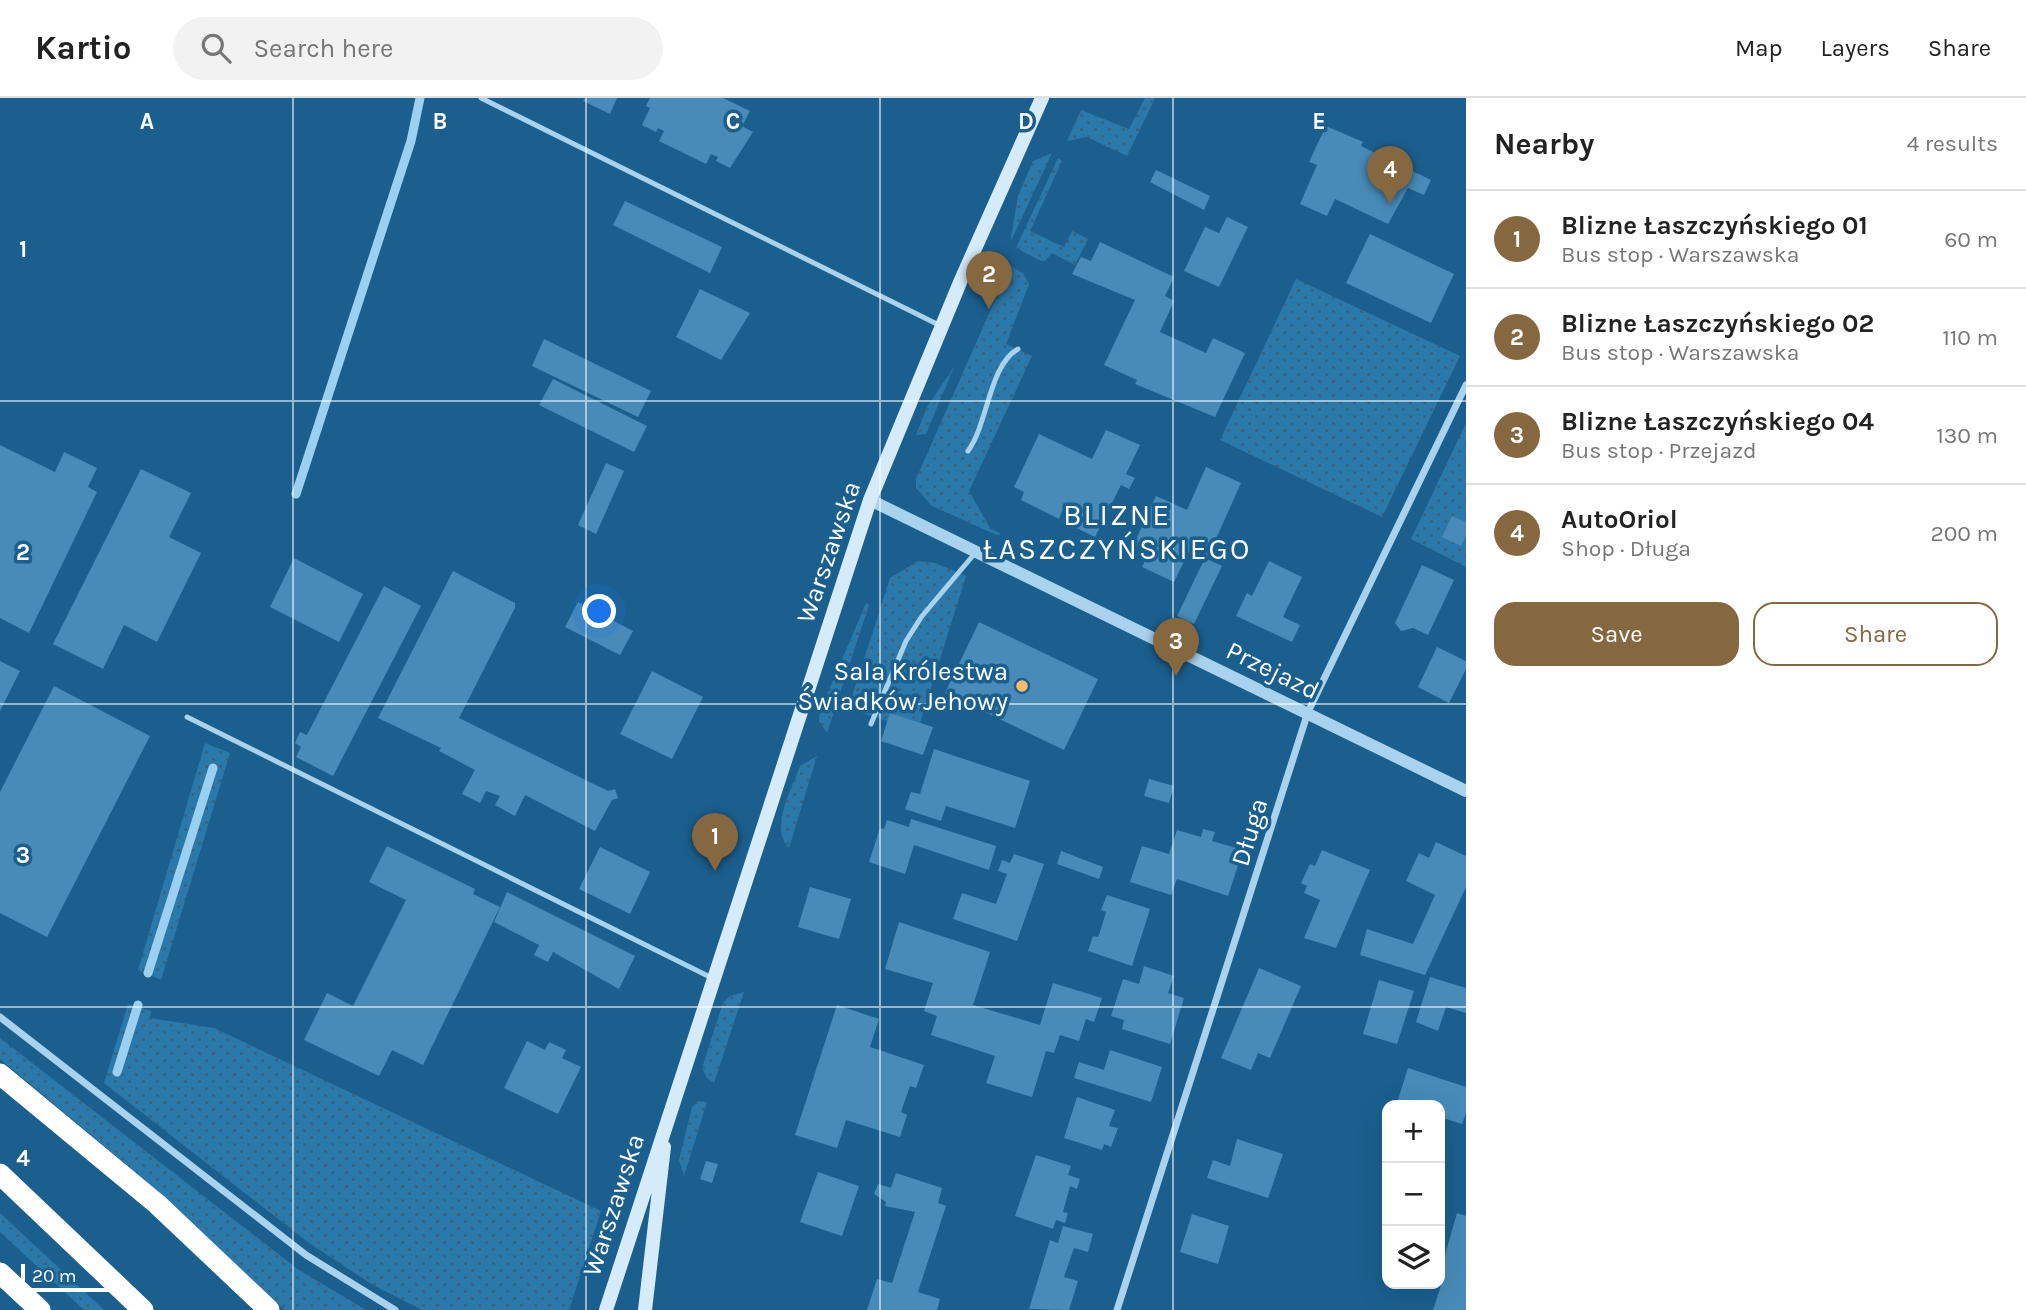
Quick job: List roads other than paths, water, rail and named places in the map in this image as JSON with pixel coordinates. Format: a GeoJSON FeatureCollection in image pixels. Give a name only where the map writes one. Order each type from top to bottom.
{"type":"FeatureCollection","features":[{"type":"Feature","properties":{"kind":"highway"},"geometry":{"type":"LineString","coordinates":[[0,1074],[157,1204],[269,1310]]}},
{"type":"Feature","properties":{"kind":"highway"},"geometry":{"type":"LineString","coordinates":[[0,1174],[144,1310]]}},
{"type":"Feature","properties":{"kind":"highway"},"geometry":{"type":"LineString","coordinates":[[0,1273],[40,1310]]}},
{"type":"Feature","properties":{"kind":"main road","name":"Warszawska"},"geometry":{"type":"LineString","coordinates":[[606,1310],[870,500],[941,327],[1041,98]]}},
{"type":"Feature","properties":{"kind":"main road","name":"Warszawska"},"geometry":{"type":"LineString","coordinates":[[645,1310],[668,1115]]}},
{"type":"Feature","properties":{"kind":"street","name":"Długa"},"geometry":{"type":"LineString","coordinates":[[1117,1310],[1308,712],[1466,385]]}},
{"type":"Feature","properties":{"kind":"street","name":"Przejazd"},"geometry":{"type":"LineString","coordinates":[[870,500],[1466,791]]}},
{"type":"Feature","properties":{"kind":"street"},"geometry":{"type":"LineString","coordinates":[[0,1017],[306,1255],[395,1310]]}},
{"type":"Feature","properties":{"kind":"lane"},"geometry":{"type":"LineString","coordinates":[[481,98],[941,327]]}},
{"type":"Feature","properties":{"kind":"lane"},"geometry":{"type":"LineString","coordinates":[[968,451],[981,427],[1003,363],[1018,349]]}},
{"type":"Feature","properties":{"kind":"lane"},"geometry":{"type":"LineString","coordinates":[[871,724],[906,641],[922,616],[976,551]]}},
{"type":"Feature","properties":{"kind":"lane"},"geometry":{"type":"LineString","coordinates":[[187,717],[714,979]]}},
{"type":"Feature","properties":{"kind":"waterway"},"geometry":{"type":"LineString","coordinates":[[296,494],[411,141],[420,98]]}},
{"type":"Feature","properties":{"kind":"waterway"},"geometry":{"type":"LineString","coordinates":[[148,973],[213,768]]}},
{"type":"Feature","properties":{"kind":"waterway"},"geometry":{"type":"LineString","coordinates":[[117,1072],[138,1005]]}},
{"type":"Feature","properties":{"kind":"place","name":"AutoOriol"},"geometry":{"type":"Point","coordinates":[1390,204]}},
{"type":"Feature","properties":{"kind":"place","name":"Blizne Łaszczyńskiego 02"},"geometry":{"type":"Point","coordinates":[989,309]}},
{"type":"Feature","properties":{"kind":"place","name":"Blizne Łaszczyńskiego 04"},"geometry":{"type":"Point","coordinates":[1176,676]}},
{"type":"Feature","properties":{"kind":"place","name":"Sala Królestwa Świadków Jehowy"},"geometry":{"type":"Point","coordinates":[1022,686]}},
{"type":"Feature","properties":{"kind":"place","name":"Blizne Łaszczyńskiego 01"},"geometry":{"type":"Point","coordinates":[715,871]}},
{"type":"Feature","properties":{"kind":"district","name":"BLIZNE ŁASZCZYŃSKIEGO"},"geometry":{"type":"Point","coordinates":[1117,532]}}]}
